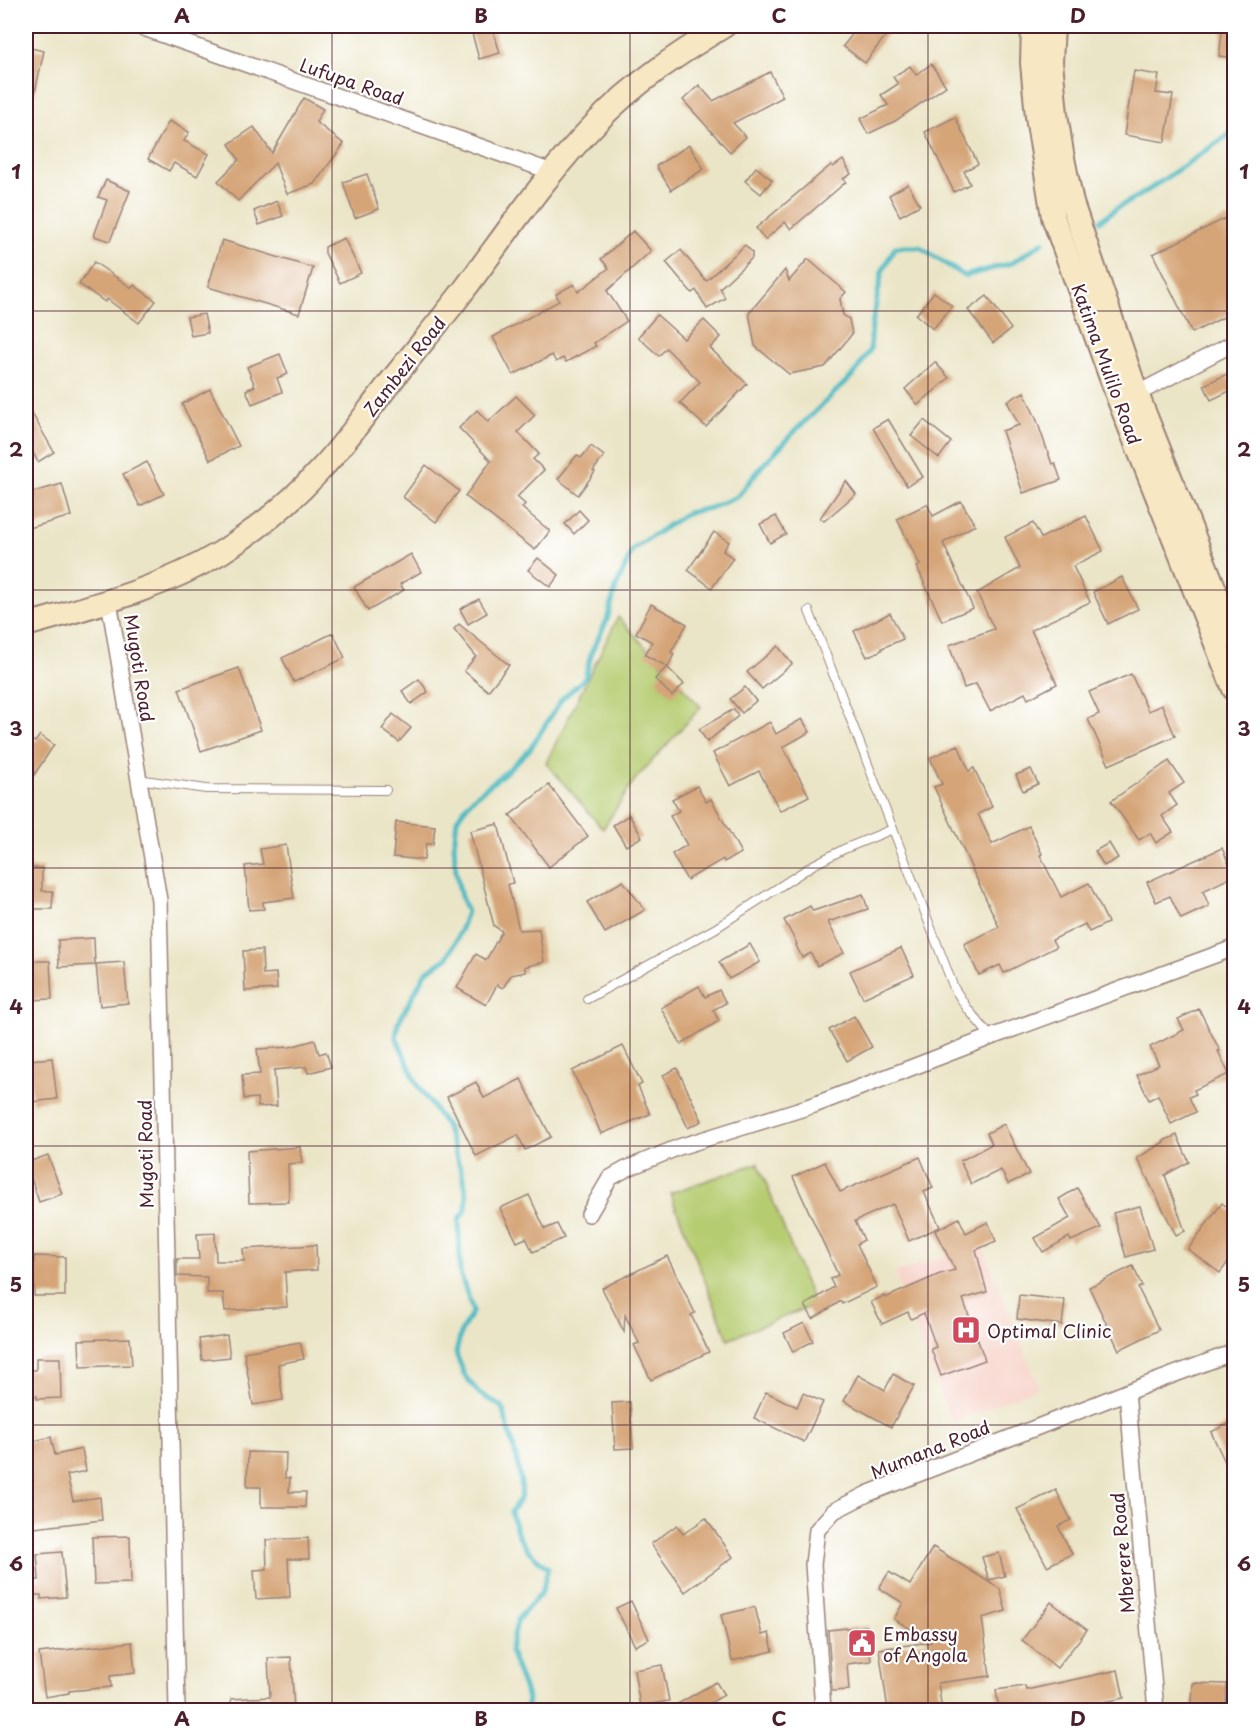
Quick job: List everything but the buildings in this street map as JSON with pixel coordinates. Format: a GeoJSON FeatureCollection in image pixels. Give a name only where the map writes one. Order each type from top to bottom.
{"type":"FeatureCollection","features":[{"type":"Feature","properties":{"kind":"main road","name":"Zambezi Road"},"geometry":{"type":"LineString","coordinates":[[26,626],[156,584],[220,553],[293,498],[322,469],[350,435],[463,291],[552,172],[596,122],[634,88],[688,48],[724,26]]}},
{"type":"Feature","properties":{"kind":"main road","name":"Katima Mulilo Road"},"geometry":{"type":"LineString","coordinates":[[1034,26],[1032,63],[1037,117],[1053,217],[1129,399],[1234,637]]}},
{"type":"Feature","properties":{"kind":"main road","name":"Katima Mulilo Road"},"geometry":{"type":"LineString","coordinates":[[1053,26],[1051,62],[1056,114],[1072,203],[1129,399],[1234,689]]}},
{"type":"Feature","properties":{"kind":"street","name":"Lufupa Road"},"geometry":{"type":"LineString","coordinates":[[138,26],[552,172]]}},
{"type":"Feature","properties":{"kind":"street"},"geometry":{"type":"LineString","coordinates":[[1129,399],[1234,343]]}},
{"type":"Feature","properties":{"kind":"street","name":"Mugoti Road"},"geometry":{"type":"LineString","coordinates":[[109,601],[159,900],[177,1710]]}},
{"type":"Feature","properties":{"kind":"street"},"geometry":{"type":"LineString","coordinates":[[589,1214],[610,1178],[679,1147],[814,1105],[1234,948]]}},
{"type":"Feature","properties":{"kind":"street","name":"Mumana Road"},"geometry":{"type":"LineString","coordinates":[[823,1710],[813,1564],[817,1530],[834,1511],[867,1494],[1234,1352]]}},
{"type":"Feature","properties":{"kind":"street","name":"Mberere Road"},"geometry":{"type":"LineString","coordinates":[[1127,1392],[1156,1710]]}},
{"type":"Feature","properties":{"kind":"lane"},"geometry":{"type":"LineString","coordinates":[[809,611],[954,988],[991,1037]]}},
{"type":"Feature","properties":{"kind":"lane"},"geometry":{"type":"LineString","coordinates":[[138,779],[206,789],[386,790]]}},
{"type":"Feature","properties":{"kind":"lane"},"geometry":{"type":"LineString","coordinates":[[587,999],[716,928],[813,865],[844,849],[893,829]]}},
{"type":"Feature","properties":{"kind":"shaded area","name":"Optimal Clinic"},"geometry":{"type":"Polygon","coordinates":[[[981,1243],[1039,1387],[951,1423],[895,1273],[981,1243]]]}},
{"type":"Feature","properties":{"kind":"green space"},"geometry":{"type":"Polygon","coordinates":[[[618,617],[701,707],[634,781],[603,829],[546,763],[618,617]]]}},
{"type":"Feature","properties":{"kind":"green space"},"geometry":{"type":"Polygon","coordinates":[[[758,1163],[814,1305],[728,1339],[670,1193],[758,1163]]]}},
{"type":"Feature","properties":{"kind":"waterway"},"geometry":{"type":"LineString","coordinates":[[1100,221],[1234,132]]}},
{"type":"Feature","properties":{"kind":"waterway"},"geometry":{"type":"LineString","coordinates":[[526,1710],[528,1699],[510,1651],[518,1619],[542,1592],[548,1568],[523,1544],[511,1512],[521,1496],[522,1488],[515,1452],[502,1407],[479,1393],[464,1375],[456,1353],[461,1332],[473,1311],[460,1273],[459,1219],[466,1210],[467,1196],[464,1179],[446,1126],[417,1084],[396,1037],[398,1023],[426,972],[447,958],[467,912],[456,873],[454,845],[457,819],[472,799],[530,749],[562,699],[585,678],[592,651],[607,620],[616,587],[633,549],[687,513],[710,508],[737,497],[794,432],[855,373],[870,350],[872,324],[882,272],[895,247],[920,247],[964,276],[1012,263],[1043,242]]}},
{"type":"Feature","properties":{"kind":"place","name":"Optimal Clinic"},"geometry":{"type":"Point","coordinates":[966,1330]}},
{"type":"Feature","properties":{"kind":"place","name":"Embassy of Angola"},"geometry":{"type":"Point","coordinates":[862,1643]}}]}
